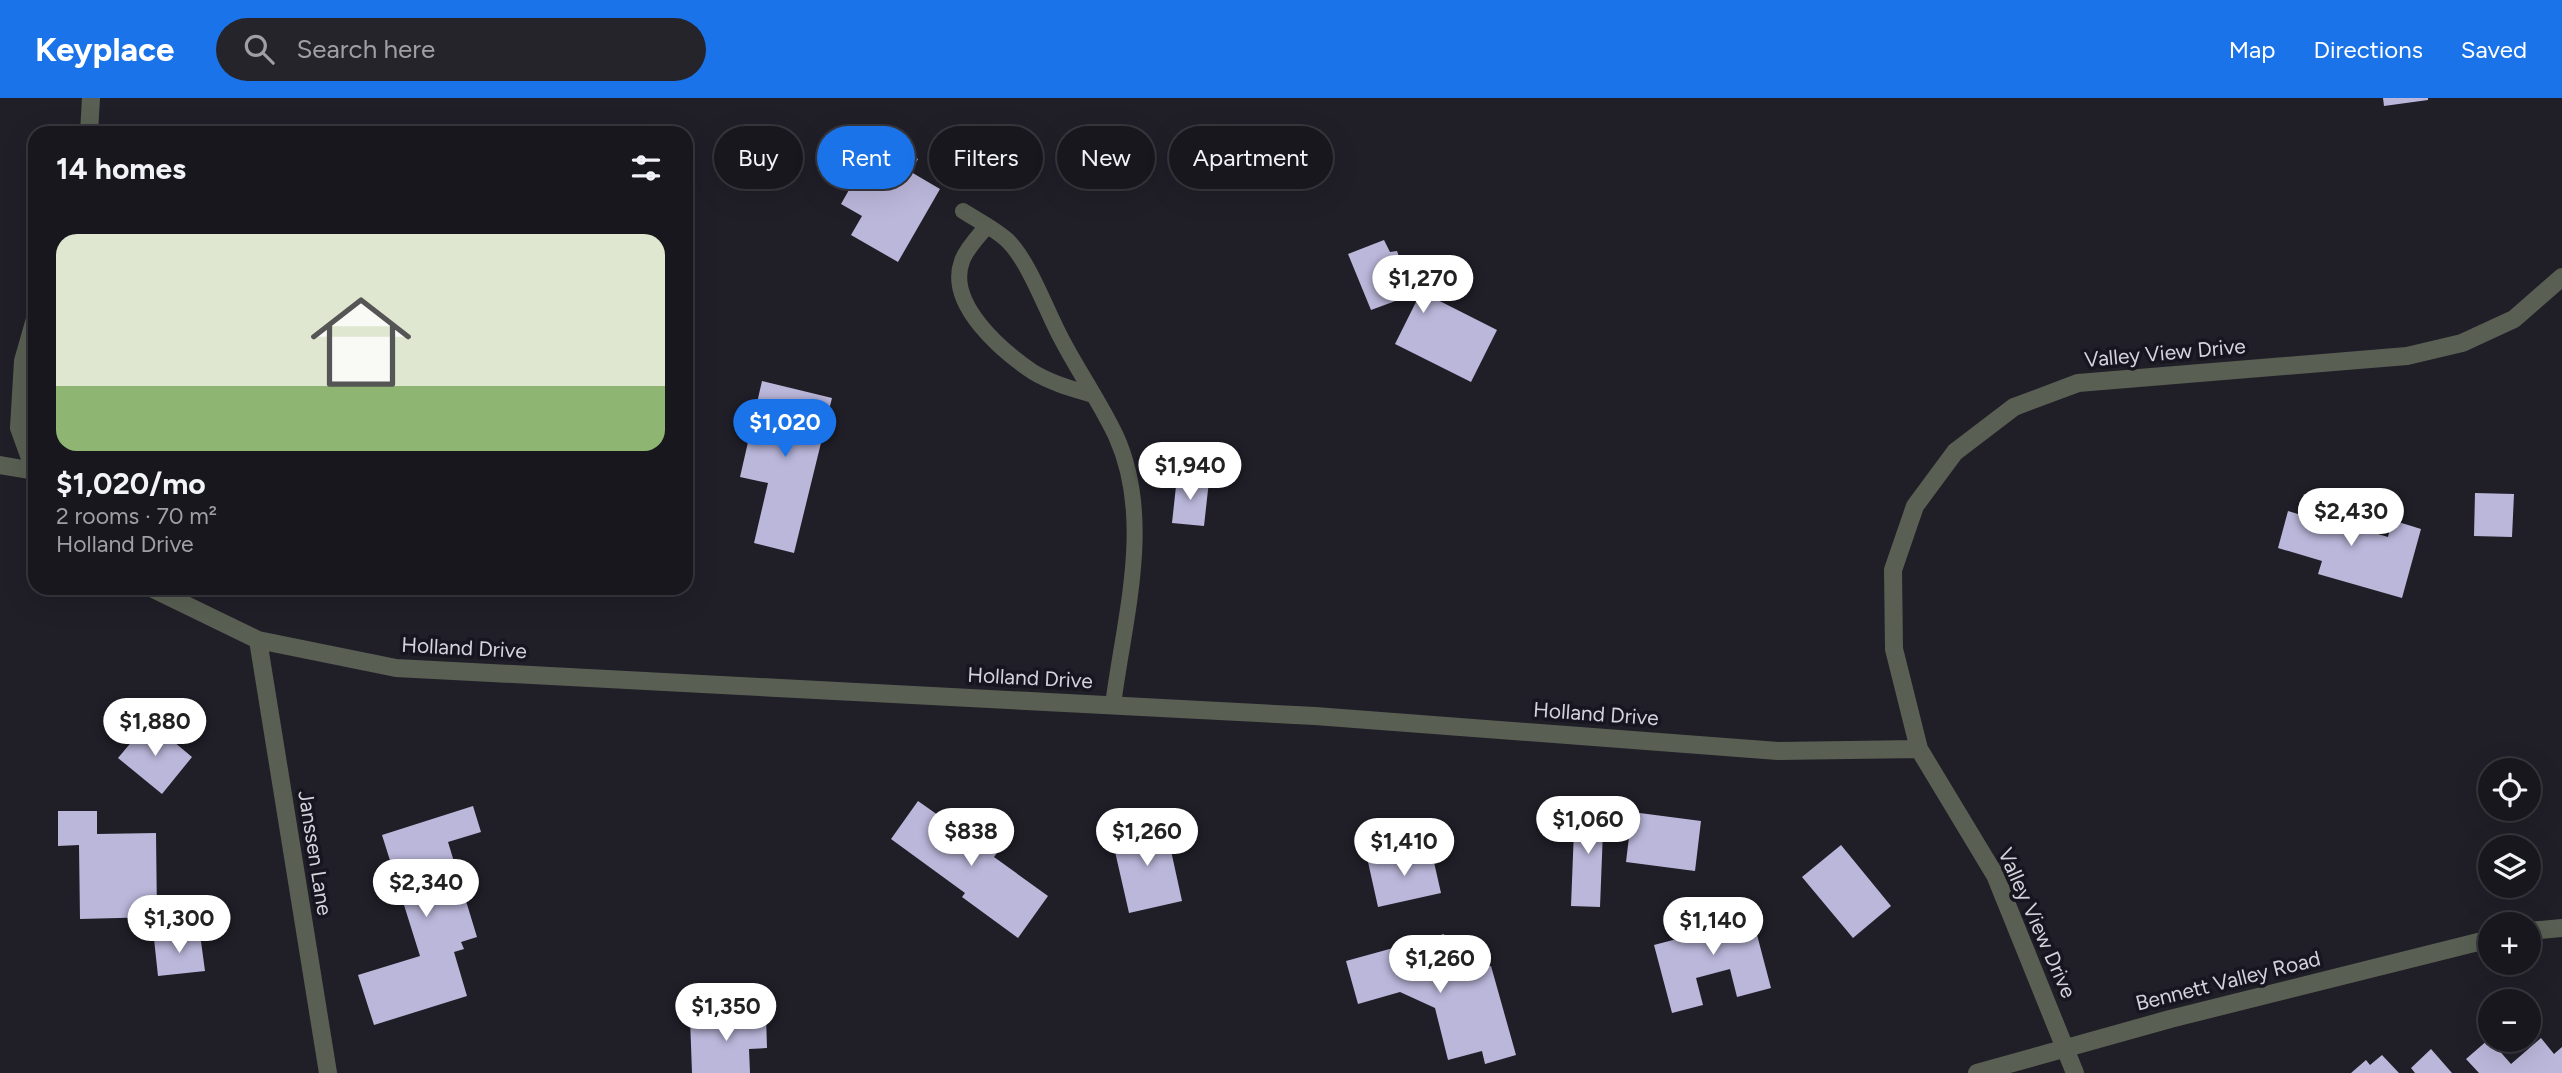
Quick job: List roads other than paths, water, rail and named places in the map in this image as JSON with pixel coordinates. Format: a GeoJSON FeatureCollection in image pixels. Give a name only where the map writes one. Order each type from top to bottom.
{"type":"FeatureCollection","features":[{"type":"Feature","properties":{"kind":"street"},"geometry":{"type":"LineString","coordinates":[[89,126],[91,98]]}},
{"type":"Feature","properties":{"kind":"street","name":"Valley View Drive"},"geometry":{"type":"LineString","coordinates":[[2075,1073],[1995,875],[1920,749],[1894,649],[1893,570],[1915,506],[1955,452],[2014,407],[2078,383],[2407,356],[2462,343],[2514,319],[2562,276]]}},
{"type":"Feature","properties":{"kind":"street"},"geometry":{"type":"LineString","coordinates":[[28,344],[23,361],[19,428],[28,452]]}},
{"type":"Feature","properties":{"kind":"street"},"geometry":{"type":"LineString","coordinates":[[0,465],[28,470]]}},
{"type":"Feature","properties":{"kind":"street","name":"Holland Drive"},"geometry":{"type":"LineString","coordinates":[[166,595],[258,640],[396,668],[1315,716],[1777,751],[1920,749]]}},
{"type":"Feature","properties":{"kind":"street","name":"Janssen Lane"},"geometry":{"type":"LineString","coordinates":[[258,640],[328,1073]]}},
{"type":"Feature","properties":{"kind":"street"},"geometry":{"type":"LineString","coordinates":[[2541,930],[2562,928]]}},
{"type":"Feature","properties":{"kind":"street","name":"Bennett Valley Road"},"geometry":{"type":"LineString","coordinates":[[1978,1073],[2066,1046],[2478,942]]}},
{"type":"Feature","properties":{"kind":"lane"},"geometry":{"type":"LineString","coordinates":[[963,211],[1006,239],[1021,256],[1057,332],[1116,437],[1127,468],[1133,507],[1132,575],[1113,705]]}},
{"type":"Feature","properties":{"kind":"lane"},"geometry":{"type":"LineString","coordinates":[[986,226],[962,260],[959,273],[963,297],[972,315],[988,335],[1034,372],[1055,383],[1093,395]]}}]}
